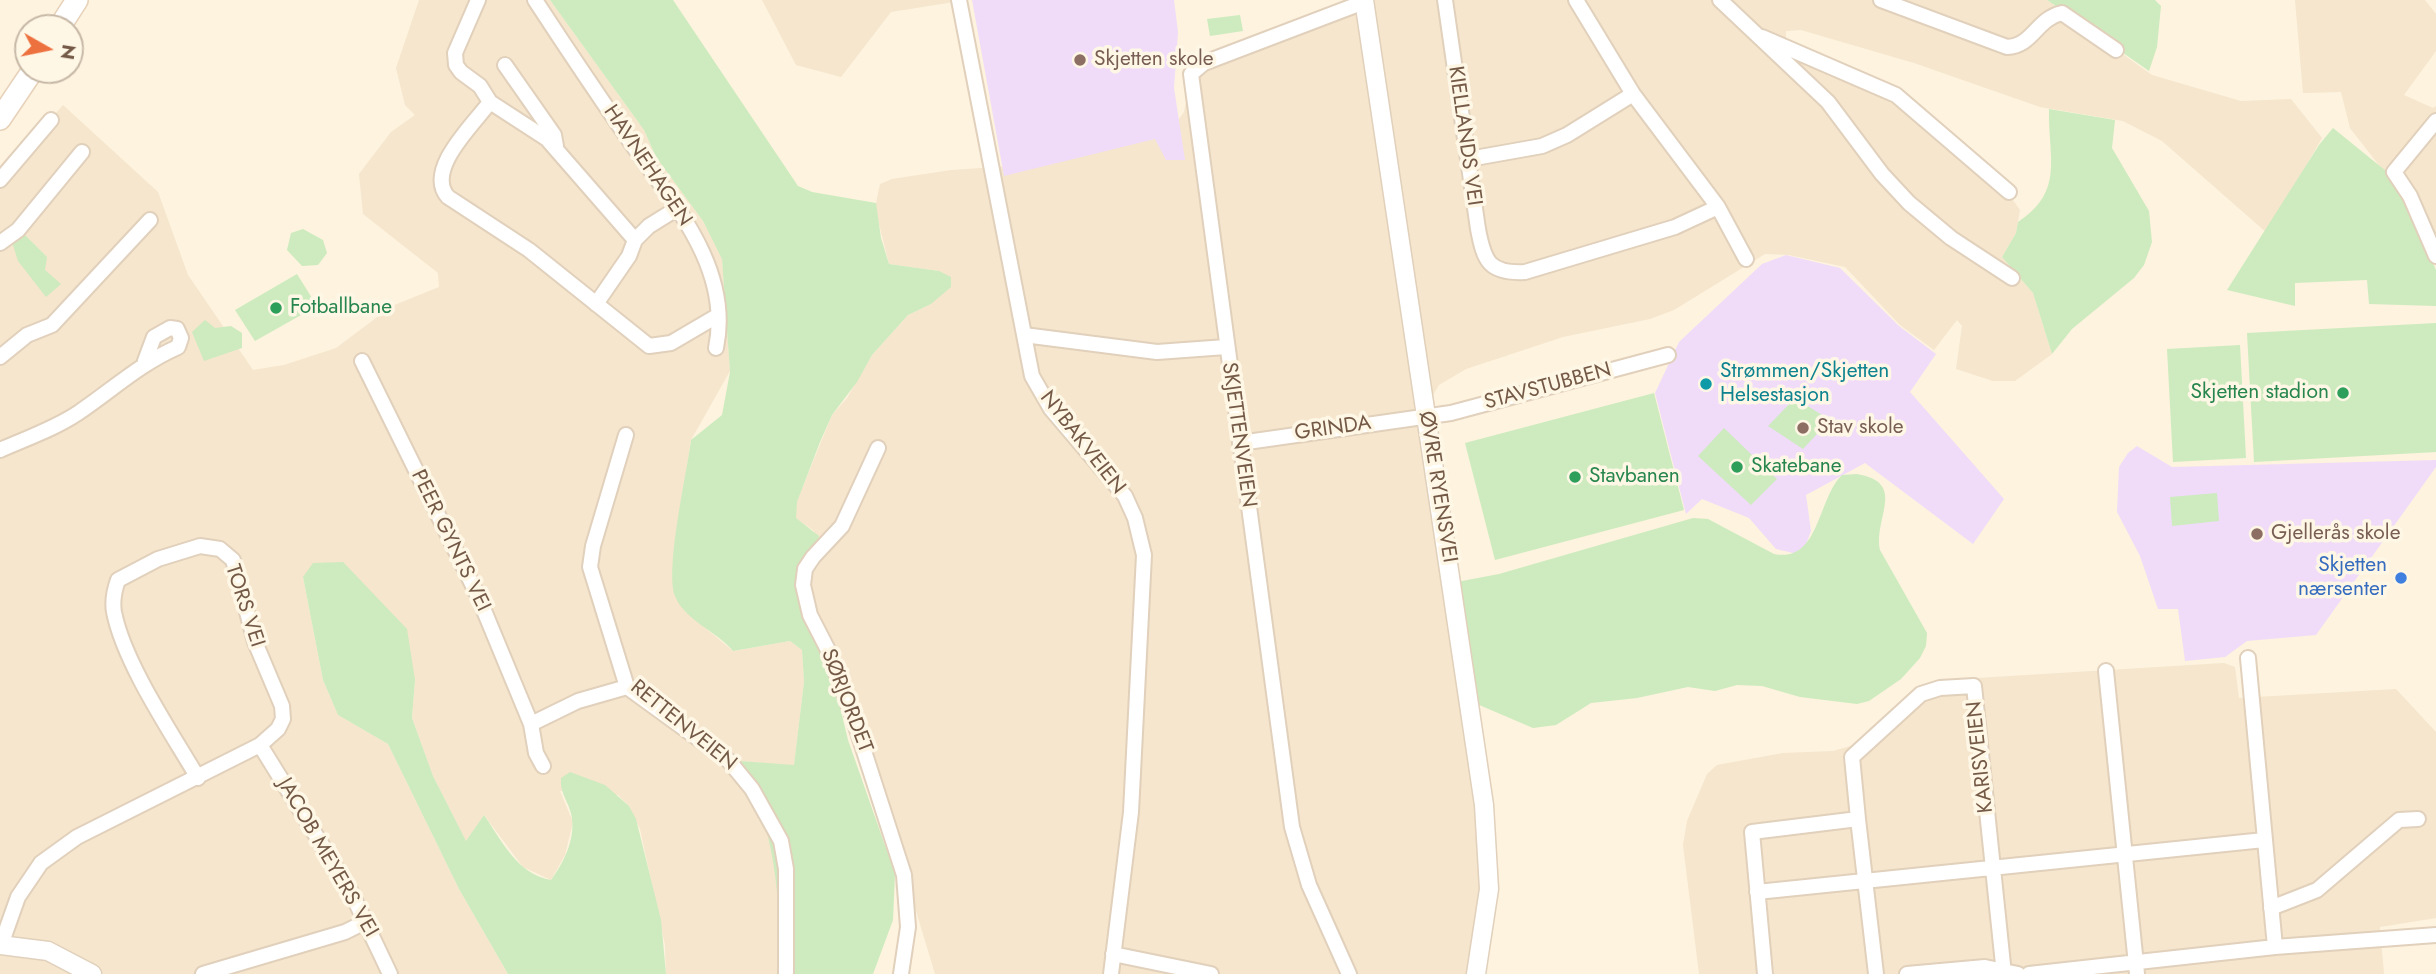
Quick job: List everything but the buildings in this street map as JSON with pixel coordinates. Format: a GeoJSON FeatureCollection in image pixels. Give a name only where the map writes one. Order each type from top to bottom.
{"type":"FeatureCollection","features":[{"type":"Feature","properties":{"kind":"main road"},"geometry":{"type":"LineString","coordinates":[[0,119],[24,84]]}},
{"type":"Feature","properties":{"kind":"street"},"geometry":{"type":"LineString","coordinates":[[478,0],[455,53],[456,65],[480,86],[490,102],[556,149],[635,240]]}},
{"type":"Feature","properties":{"kind":"street","name":"HAVNEHAGEN"},"geometry":{"type":"LineString","coordinates":[[535,0],[678,208],[710,272],[717,316],[716,348]]}},
{"type":"Feature","properties":{"kind":"street","name":"NYBAKVEIEN"},"geometry":{"type":"LineString","coordinates":[[959,0],[1032,376],[1051,409],[1125,496],[1135,518],[1144,555],[1130,812],[1111,974]]}},
{"type":"Feature","properties":{"kind":"street","name":"KIELLANDS VEI"},"geometry":{"type":"LineString","coordinates":[[1445,0],[1483,253],[1494,268],[1505,273],[1525,272],[1675,227],[1718,207]]}},
{"type":"Feature","properties":{"kind":"street"},"geometry":{"type":"LineString","coordinates":[[1576,0],[1633,94],[1718,207],[1746,259]]}},
{"type":"Feature","properties":{"kind":"street"},"geometry":{"type":"LineString","coordinates":[[1720,0],[1828,102],[1882,174],[1909,203],[1951,238],[2012,278]]}},
{"type":"Feature","properties":{"kind":"street"},"geometry":{"type":"LineString","coordinates":[[1881,0],[2007,47],[2025,42],[2047,17],[2062,13],[2116,50]]}},
{"type":"Feature","properties":{"kind":"street","name":"SKJETTENVEIEN"},"geometry":{"type":"LineString","coordinates":[[1349,974],[1308,885],[1292,827],[1191,74],[1204,63],[1364,1]]}},
{"type":"Feature","properties":{"kind":"street","name":"ØVRE RYENSVEI"},"geometry":{"type":"LineString","coordinates":[[1364,1],[1488,841],[1486,919],[1476,974]]}},
{"type":"Feature","properties":{"kind":"street"},"geometry":{"type":"LineString","coordinates":[[1758,36],[1778,41],[1837,71],[1896,94],[2009,192]]}},
{"type":"Feature","properties":{"kind":"street"},"geometry":{"type":"LineString","coordinates":[[505,65],[554,135],[556,149]]}},
{"type":"Feature","properties":{"kind":"street"},"geometry":{"type":"LineString","coordinates":[[1469,159],[1542,146],[1567,135],[1633,94]]}},
{"type":"Feature","properties":{"kind":"street"},"geometry":{"type":"LineString","coordinates":[[490,102],[445,163],[440,183],[443,191],[529,250],[649,346],[671,343],[717,316]]}},
{"type":"Feature","properties":{"kind":"street"},"geometry":{"type":"LineString","coordinates":[[0,180],[51,120]]}},
{"type":"Feature","properties":{"kind":"street"},"geometry":{"type":"LineString","coordinates":[[2436,121],[2394,172],[2410,196],[2436,256]]}},
{"type":"Feature","properties":{"kind":"street"},"geometry":{"type":"LineString","coordinates":[[0,243],[18,230],[82,152]]}},
{"type":"Feature","properties":{"kind":"street"},"geometry":{"type":"LineString","coordinates":[[596,304],[629,256],[635,240],[649,226],[678,208]]}},
{"type":"Feature","properties":{"kind":"street"},"geometry":{"type":"LineString","coordinates":[[0,358],[27,335],[52,325],[149,220]]}},
{"type":"Feature","properties":{"kind":"street"},"geometry":{"type":"LineString","coordinates":[[1024,335],[1157,352],[1226,347]]}},
{"type":"Feature","properties":{"kind":"street","name":"STAVSTUBBEN"},"geometry":{"type":"LineString","coordinates":[[1426,416],[1451,413],[1668,355]]}},
{"type":"Feature","properties":{"kind":"street","name":"PEER GYNTS VEI"},"geometry":{"type":"LineString","coordinates":[[362,361],[478,596],[531,724],[536,753],[543,766]]}},
{"type":"Feature","properties":{"kind":"street"},"geometry":{"type":"LineString","coordinates":[[0,450],[46,432],[77,414],[124,382],[145,362]]}},
{"type":"Feature","properties":{"kind":"street","name":"GRINDA"},"geometry":{"type":"LineString","coordinates":[[1240,443],[1426,416]]}},
{"type":"Feature","properties":{"kind":"street","name":"RETTENVEIEN"},"geometry":{"type":"LineString","coordinates":[[626,435],[593,546],[590,567],[627,687],[729,761],[752,789],[781,841],[786,869],[786,974]]}},
{"type":"Feature","properties":{"kind":"street","name":"SØRJORDET"},"geometry":{"type":"LineString","coordinates":[[878,448],[842,526],[813,557],[805,569],[803,584],[810,614],[853,718],[904,875],[908,927],[901,974]]}},
{"type":"Feature","properties":{"kind":"street","name":"TORS VEI"},"geometry":{"type":"LineString","coordinates":[[1,945],[18,897],[41,863],[78,837],[198,778],[260,745],[278,729],[283,719],[282,706],[255,642],[233,560],[220,549],[200,546],[137,569],[118,580],[113,597],[114,613],[138,670],[198,778]]}},
{"type":"Feature","properties":{"kind":"street"},"geometry":{"type":"LineString","coordinates":[[2248,658],[2275,947]]}},
{"type":"Feature","properties":{"kind":"street"},"geometry":{"type":"LineString","coordinates":[[2106,671],[2136,968]]}},
{"type":"Feature","properties":{"kind":"street","name":"KARISVEIEN"},"geometry":{"type":"LineString","coordinates":[[1876,974],[1852,757],[1921,694],[1940,688],[1974,686],[2003,972]]}},
{"type":"Feature","properties":{"kind":"street"},"geometry":{"type":"LineString","coordinates":[[531,724],[578,701],[627,687]]}},
{"type":"Feature","properties":{"kind":"street","name":"JACOB MEYERS VEI"},"geometry":{"type":"LineString","coordinates":[[260,745],[367,921],[390,974]]}},
{"type":"Feature","properties":{"kind":"street"},"geometry":{"type":"LineString","coordinates":[[1765,974],[1752,832],[1858,819]]}},
{"type":"Feature","properties":{"kind":"street"},"geometry":{"type":"LineString","coordinates":[[2271,908],[2317,890],[2399,820],[2418,819]]}},
{"type":"Feature","properties":{"kind":"street"},"geometry":{"type":"LineString","coordinates":[[1757,892],[2264,840]]}},
{"type":"Feature","properties":{"kind":"street"},"geometry":{"type":"LineString","coordinates":[[203,974],[345,932],[367,921]]}},
{"type":"Feature","properties":{"kind":"street"},"geometry":{"type":"LineString","coordinates":[[2029,974],[2136,968],[2275,947],[2436,935]]}},
{"type":"Feature","properties":{"kind":"street"},"geometry":{"type":"LineString","coordinates":[[1,945],[48,951],[92,974]]}},
{"type":"Feature","properties":{"kind":"street"},"geometry":{"type":"LineString","coordinates":[[1113,954],[1211,974]]}},
{"type":"Feature","properties":{"kind":"street"},"geometry":{"type":"LineString","coordinates":[[1907,974],[1985,967],[2018,974]]}},
{"type":"Feature","properties":{"kind":"shaded area"},"geometry":{"type":"Polygon","coordinates":[[[419,0],[550,0],[644,130],[656,157],[703,221],[722,258],[730,371],[691,440],[675,546],[685,611],[733,651],[790,641],[802,650],[804,682],[794,766],[741,761],[762,813],[776,862],[781,974],[666,974],[665,945],[640,829],[629,806],[618,795],[560,791],[573,822],[565,855],[551,880],[523,867],[484,815],[466,842],[433,776],[412,718],[415,680],[303,577],[323,680],[338,715],[388,744],[459,889],[508,974],[0,974],[0,178],[63,105],[158,192],[188,275],[253,370],[284,365],[336,348],[392,306],[439,287],[438,273],[363,214],[359,174],[391,132],[415,115],[405,105],[396,68],[419,0]]]}},
{"type":"Feature","properties":{"kind":"shaded area"},"geometry":{"type":"Polygon","coordinates":[[[762,0],[954,2],[891,12],[841,77],[796,65],[762,0]]]}},
{"type":"Feature","properties":{"kind":"shaded area","name":"Skjetten skole"},"geometry":{"type":"Polygon","coordinates":[[[972,0],[1174,0],[1178,32],[1174,88],[1185,160],[1166,160],[1155,139],[1004,176],[972,0]]]}},
{"type":"Feature","properties":{"kind":"shaded area"},"geometry":{"type":"Polygon","coordinates":[[[1343,0],[2047,0],[2152,75],[2241,101],[2291,99],[2322,138],[2267,233],[2162,141],[2123,121],[2040,107],[1914,63],[1801,30],[1786,31],[1786,39],[1800,55],[1922,119],[1986,162],[2020,210],[2016,233],[2002,257],[2033,293],[2052,354],[2015,381],[1993,381],[1956,369],[1962,326],[1957,320],[1934,350],[1900,325],[1845,267],[1789,255],[1765,254],[1674,310],[1650,319],[1563,337],[1466,369],[1439,385],[1427,405],[1490,854],[1473,974],[935,974],[895,841],[822,620],[806,611],[814,531],[795,518],[797,501],[832,415],[847,398],[872,355],[908,315],[931,304],[939,271],[889,264],[875,208],[880,184],[892,179],[951,170],[1012,166],[1177,122],[1184,112],[1194,61],[1326,14],[1343,0]]]}},
{"type":"Feature","properties":{"kind":"shaded area"},"geometry":{"type":"Polygon","coordinates":[[[2295,0],[2425,0],[2436,14],[2436,51],[2404,95],[2433,108],[2436,106],[2436,247],[2392,182],[2350,128],[2341,92],[2303,93],[2295,0]]]}},
{"type":"Feature","properties":{"kind":"shaded area","name":"Stav skole"},"geometry":{"type":"Polygon","coordinates":[[[1786,255],[1840,268],[1899,326],[1936,354],[1910,392],[2004,499],[1973,544],[1865,463],[1806,495],[1811,531],[1802,555],[1776,549],[1749,518],[1702,499],[1686,514],[1655,393],[1679,342],[1762,264],[1786,255]]]}},
{"type":"Feature","properties":{"kind":"shaded area","name":"Gjellerås skole"},"geometry":{"type":"Polygon","coordinates":[[[2137,446],[2172,467],[2436,460],[2436,467],[2316,635],[2247,641],[2225,657],[2185,661],[2178,609],[2158,609],[2140,556],[2117,512],[2119,467],[2128,453],[2137,446]]]}},
{"type":"Feature","properties":{"kind":"shaded area"},"geometry":{"type":"Polygon","coordinates":[[[2224,663],[2235,667],[2239,698],[2396,689],[2436,732],[2436,918],[2380,927],[2384,974],[1699,974],[1683,845],[1687,821],[1707,774],[1717,765],[1783,753],[1833,751],[1861,743],[1917,695],[1977,678],[2224,663]]]}},
{"type":"Feature","properties":{"kind":"green space"},"geometry":{"type":"Polygon","coordinates":[[[550,0],[673,0],[798,186],[812,192],[876,203],[881,238],[889,264],[939,271],[951,277],[951,287],[931,304],[908,315],[872,355],[857,382],[832,415],[797,502],[796,518],[819,536],[805,588],[830,665],[848,740],[895,874],[893,920],[873,974],[781,974],[774,865],[762,814],[740,761],[794,765],[804,682],[802,650],[790,641],[733,651],[686,612],[675,596],[673,583],[675,543],[691,440],[722,415],[730,372],[722,259],[703,221],[656,157],[644,130],[550,0]]]}},
{"type":"Feature","properties":{"kind":"green space"},"geometry":{"type":"Polygon","coordinates":[[[2047,0],[2155,0],[2161,6],[2157,47],[2149,71],[2047,0]]]}},
{"type":"Feature","properties":{"kind":"green space"},"geometry":{"type":"Polygon","coordinates":[[[1240,15],[1243,31],[1210,36],[1207,19],[1240,15]]]}},
{"type":"Feature","properties":{"kind":"green space"},"geometry":{"type":"Polygon","coordinates":[[[2049,109],[2115,120],[2112,148],[2149,211],[2152,242],[2144,265],[2134,278],[2072,329],[2052,354],[2033,293],[2002,257],[2016,233],[2018,222],[2043,198],[2048,186],[2051,172],[2049,109]]]}},
{"type":"Feature","properties":{"kind":"green space"},"geometry":{"type":"Polygon","coordinates":[[[2333,128],[2386,171],[2407,202],[2436,270],[2436,306],[2369,304],[2367,280],[2295,283],[2295,306],[2227,290],[2319,145],[2333,128]]]}},
{"type":"Feature","properties":{"kind":"green space"},"geometry":{"type":"Polygon","coordinates":[[[303,229],[323,240],[327,253],[318,265],[302,266],[287,250],[291,233],[303,229]]]}},
{"type":"Feature","properties":{"kind":"green space"},"geometry":{"type":"Polygon","coordinates":[[[23,233],[47,257],[45,270],[61,284],[46,297],[18,261],[12,242],[23,233]]]}},
{"type":"Feature","properties":{"kind":"green space","name":"Fotballbane"},"geometry":{"type":"Polygon","coordinates":[[[297,274],[317,306],[255,341],[235,310],[297,274]]]}},
{"type":"Feature","properties":{"kind":"green space"},"geometry":{"type":"Polygon","coordinates":[[[205,320],[215,328],[231,326],[242,333],[242,348],[204,361],[192,332],[205,320]]]}},
{"type":"Feature","properties":{"kind":"green space","name":"Skjetten stadion"},"geometry":{"type":"Polygon","coordinates":[[[2436,323],[2436,452],[2254,462],[2247,333],[2436,323]]]}},
{"type":"Feature","properties":{"kind":"green space"},"geometry":{"type":"Polygon","coordinates":[[[2240,345],[2246,458],[2173,462],[2167,349],[2240,345]]]}},
{"type":"Feature","properties":{"kind":"green space","name":"Stavbanen"},"geometry":{"type":"Polygon","coordinates":[[[1654,393],[1684,510],[1495,560],[1465,443],[1654,393]]]}},
{"type":"Feature","properties":{"kind":"green space"},"geometry":{"type":"Polygon","coordinates":[[[1795,398],[1830,420],[1803,449],[1768,426],[1795,398]]]}},
{"type":"Feature","properties":{"kind":"green space","name":"Skatebane"},"geometry":{"type":"Polygon","coordinates":[[[1724,428],[1777,479],[1751,505],[1698,456],[1724,428]]]}},
{"type":"Feature","properties":{"kind":"green space"},"geometry":{"type":"Polygon","coordinates":[[[1857,474],[1881,485],[1885,494],[1880,550],[1927,633],[1926,646],[1920,658],[1901,679],[1869,701],[1857,704],[1800,697],[1762,686],[1737,685],[1715,691],[1688,687],[1637,698],[1591,703],[1556,725],[1533,728],[1477,704],[1446,584],[1499,574],[1693,518],[1708,519],[1774,554],[1789,554],[1801,549],[1809,539],[1827,499],[1842,475],[1857,474]]]}},
{"type":"Feature","properties":{"kind":"green space"},"geometry":{"type":"Polygon","coordinates":[[[2217,493],[2219,521],[2172,526],[2170,497],[2217,493]]]}},
{"type":"Feature","properties":{"kind":"green space"},"geometry":{"type":"Polygon","coordinates":[[[343,562],[407,629],[415,680],[412,718],[433,776],[466,841],[484,815],[520,864],[539,877],[551,880],[569,847],[572,828],[561,778],[570,772],[605,785],[629,806],[636,819],[661,920],[666,974],[508,974],[459,889],[388,744],[338,715],[323,680],[303,577],[313,563],[343,562]]]}},
{"type":"Feature","properties":{"kind":"place","name":"Skjetten skole"},"geometry":{"type":"Point","coordinates":[1080,60]}},
{"type":"Feature","properties":{"kind":"place","name":"Fotballbane"},"geometry":{"type":"Point","coordinates":[276,308]}},
{"type":"Feature","properties":{"kind":"place","name":"Strømmen/Skjetten Helsestasjon"},"geometry":{"type":"Point","coordinates":[1706,384]}},
{"type":"Feature","properties":{"kind":"place","name":"Skjetten stadion"},"geometry":{"type":"Point","coordinates":[2343,393]}},
{"type":"Feature","properties":{"kind":"place","name":"Stav skole"},"geometry":{"type":"Point","coordinates":[1803,428]}},
{"type":"Feature","properties":{"kind":"place","name":"Skatebane"},"geometry":{"type":"Point","coordinates":[1737,467]}},
{"type":"Feature","properties":{"kind":"place","name":"Stavbanen"},"geometry":{"type":"Point","coordinates":[1575,477]}},
{"type":"Feature","properties":{"kind":"place","name":"Gjellerås skole"},"geometry":{"type":"Point","coordinates":[2257,534]}},
{"type":"Feature","properties":{"kind":"place","name":"Skjetten nærsenter"},"geometry":{"type":"Point","coordinates":[2401,578]}}]}
